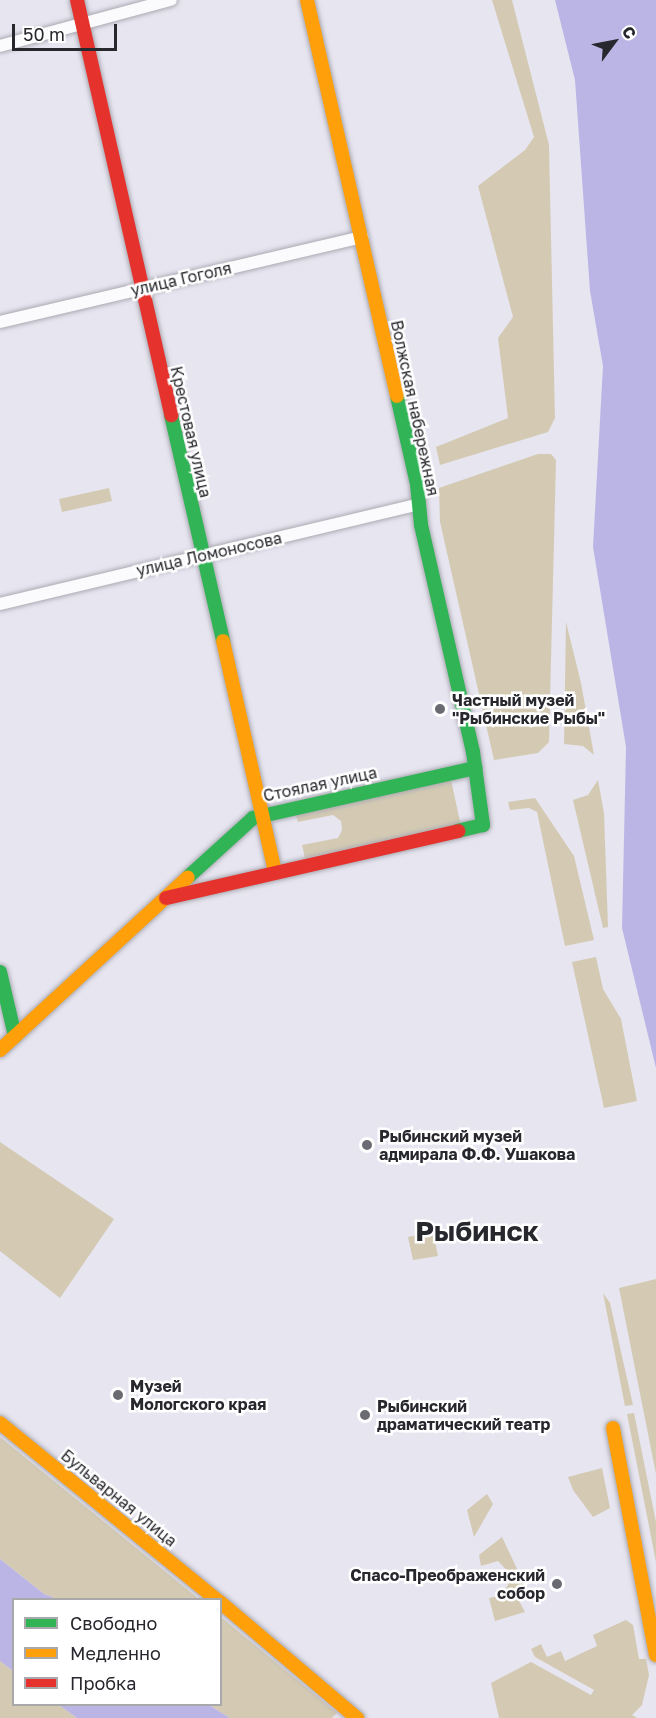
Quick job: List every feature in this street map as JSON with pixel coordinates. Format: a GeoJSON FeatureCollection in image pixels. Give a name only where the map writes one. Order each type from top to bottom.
{"type":"FeatureCollection","features":[{"type":"Feature","properties":{"kind":"street","name":"Крестовая улица"},"geometry":{"type":"LineString","coordinates":[[76,0],[275,871]]}},
{"type":"Feature","properties":{"kind":"street"},"geometry":{"type":"LineString","coordinates":[[0,45],[171,0]]}},
{"type":"Feature","properties":{"kind":"street","name":"Волжская набережная"},"geometry":{"type":"LineString","coordinates":[[307,0],[362,237],[419,504],[475,768],[483,825]]}},
{"type":"Feature","properties":{"kind":"street","name":"улица Гоголя"},"geometry":{"type":"LineString","coordinates":[[0,322],[362,237]]}},
{"type":"Feature","properties":{"kind":"street","name":"улица Ломоносова"},"geometry":{"type":"LineString","coordinates":[[0,604],[419,504]]}},
{"type":"Feature","properties":{"kind":"street","name":"Стоялая улица"},"geometry":{"type":"LineString","coordinates":[[0,1050],[262,813],[475,768]]}},
{"type":"Feature","properties":{"kind":"street","name":"Стоялая улица"},"geometry":{"type":"LineString","coordinates":[[166,898],[275,871],[483,825]]}},
{"type":"Feature","properties":{"kind":"street"},"geometry":{"type":"LineString","coordinates":[[0,972],[15,1036]]}},
{"type":"Feature","properties":{"kind":"street","name":"Бульварная улица"},"geometry":{"type":"LineString","coordinates":[[0,1423],[216,1598]]}},
{"type":"Feature","properties":{"kind":"street"},"geometry":{"type":"LineString","coordinates":[[613,1428],[656,1655]]}},
{"type":"Feature","properties":{"kind":"street"},"geometry":{"type":"LineString","coordinates":[[222,1604],[357,1718]]}},
{"type":"Feature","properties":{"kind":"shaded area"},"geometry":{"type":"Polygon","coordinates":[[[492,0],[512,0],[549,145],[555,418],[548,432],[440,465],[436,447],[508,418],[498,338],[513,317],[478,186],[525,150],[534,137],[492,0]]]}},
{"type":"Feature","properties":{"kind":"shaded area"},"geometry":{"type":"Polygon","coordinates":[[[555,0],[656,0],[656,1068],[622,928],[626,747],[593,547],[603,366],[590,291],[575,80],[555,0]]]}},
{"type":"Feature","properties":{"kind":"shaded area"},"geometry":{"type":"Polygon","coordinates":[[[538,454],[551,454],[556,460],[549,742],[538,753],[494,760],[440,522],[439,488],[538,454]]]}},
{"type":"Feature","properties":{"kind":"shaded area"},"geometry":{"type":"Polygon","coordinates":[[[109,488],[112,501],[62,512],[59,499],[109,488]]]}},
{"type":"Feature","properties":{"kind":"shaded area"},"geometry":{"type":"Polygon","coordinates":[[[566,622],[581,683],[594,755],[583,746],[564,744],[566,622]]]}},
{"type":"Feature","properties":{"kind":"shaded area"},"geometry":{"type":"Polygon","coordinates":[[[451,780],[461,826],[305,858],[302,845],[338,838],[342,830],[341,821],[333,815],[298,822],[295,813],[451,780]]]}},
{"type":"Feature","properties":{"kind":"shaded area"},"geometry":{"type":"Polygon","coordinates":[[[598,780],[604,813],[608,927],[603,928],[573,800],[588,795],[598,780]]]}},
{"type":"Feature","properties":{"kind":"shaded area"},"geometry":{"type":"Polygon","coordinates":[[[535,798],[574,856],[594,940],[565,946],[537,812],[529,808],[510,810],[508,802],[535,798]]]}},
{"type":"Feature","properties":{"kind":"shaded area"},"geometry":{"type":"Polygon","coordinates":[[[596,957],[603,989],[621,1019],[637,1101],[604,1108],[572,962],[596,957]]]}},
{"type":"Feature","properties":{"kind":"shaded area"},"geometry":{"type":"Polygon","coordinates":[[[0,1142],[114,1219],[60,1298],[0,1251],[0,1142]]]}},
{"type":"Feature","properties":{"kind":"shaded area"},"geometry":{"type":"Polygon","coordinates":[[[433,1232],[438,1256],[413,1260],[408,1237],[433,1232]]]}},
{"type":"Feature","properties":{"kind":"shaded area"},"geometry":{"type":"Polygon","coordinates":[[[656,1279],[656,1474],[619,1288],[656,1279]]]}},
{"type":"Feature","properties":{"kind":"shaded area"},"geometry":{"type":"Polygon","coordinates":[[[603,1293],[610,1303],[633,1405],[625,1406],[603,1293]]]}},
{"type":"Feature","properties":{"kind":"shaded area"},"geometry":{"type":"Polygon","coordinates":[[[634,1413],[656,1522],[656,1562],[627,1414],[634,1413]]]}},
{"type":"Feature","properties":{"kind":"shaded area"},"geometry":{"type":"Polygon","coordinates":[[[0,1437],[198,1598],[54,1598],[44,1594],[0,1559],[0,1437]]]}},
{"type":"Feature","properties":{"kind":"shaded area"},"geometry":{"type":"Polygon","coordinates":[[[602,1468],[610,1508],[593,1517],[573,1490],[568,1477],[602,1468]]]}},
{"type":"Feature","properties":{"kind":"shaded area"},"geometry":{"type":"Polygon","coordinates":[[[487,1494],[493,1504],[474,1537],[467,1510],[487,1494]]]}},
{"type":"Feature","properties":{"kind":"shaded area"},"geometry":{"type":"Polygon","coordinates":[[[502,1537],[529,1594],[518,1599],[525,1612],[495,1621],[489,1598],[503,1595],[512,1576],[498,1561],[481,1566],[479,1555],[502,1537]]]}},
{"type":"Feature","properties":{"kind":"shaded area"},"geometry":{"type":"Polygon","coordinates":[[[0,1559],[44,1594],[54,1598],[12,1598],[12,1670],[0,1661],[0,1559]]]}},
{"type":"Feature","properties":{"kind":"shaded area"},"geometry":{"type":"Polygon","coordinates":[[[222,1618],[337,1713],[332,1718],[230,1718],[211,1706],[222,1706],[222,1618]]]}},
{"type":"Feature","properties":{"kind":"shaded area"},"geometry":{"type":"Polygon","coordinates":[[[626,1620],[633,1625],[639,1659],[646,1659],[649,1675],[642,1705],[632,1715],[637,1718],[499,1718],[491,1683],[531,1662],[591,1695],[594,1690],[535,1657],[531,1649],[541,1644],[547,1657],[561,1651],[565,1661],[597,1646],[593,1635],[626,1620]]]}},
{"type":"Feature","properties":{"kind":"shaded area"},"geometry":{"type":"Polygon","coordinates":[[[0,1661],[12,1670],[12,1706],[60,1706],[77,1718],[0,1718],[0,1661]]]}},
{"type":"Feature","properties":{"kind":"shaded area"},"geometry":{"type":"Polygon","coordinates":[[[60,1706],[211,1706],[230,1718],[77,1718],[60,1706]]]}},
{"type":"Feature","properties":{"kind":"traffic: fast"},"geometry":{"type":"LineString","coordinates":[[397,396],[417,484],[421,525],[473,752],[483,825],[458,831]]}},
{"type":"Feature","properties":{"kind":"traffic: fast"},"geometry":{"type":"LineString","coordinates":[[171,415],[223,641]]}},
{"type":"Feature","properties":{"kind":"traffic: fast"},"geometry":{"type":"LineString","coordinates":[[188,877],[253,818],[475,768]]}},
{"type":"Feature","properties":{"kind":"traffic: fast"},"geometry":{"type":"LineString","coordinates":[[0,972],[15,1036]]}},
{"type":"Feature","properties":{"kind":"traffic: slow"},"geometry":{"type":"LineString","coordinates":[[307,0],[397,396]]}},
{"type":"Feature","properties":{"kind":"traffic: slow"},"geometry":{"type":"LineString","coordinates":[[223,641],[275,871]]}},
{"type":"Feature","properties":{"kind":"traffic: slow"},"geometry":{"type":"LineString","coordinates":[[0,1050],[188,877]]}},
{"type":"Feature","properties":{"kind":"traffic: slow"},"geometry":{"type":"LineString","coordinates":[[0,1423],[215,1598]]}},
{"type":"Feature","properties":{"kind":"traffic: slow"},"geometry":{"type":"LineString","coordinates":[[613,1428],[656,1655]]}},
{"type":"Feature","properties":{"kind":"traffic: slow"},"geometry":{"type":"LineString","coordinates":[[222,1604],[357,1718]]}},
{"type":"Feature","properties":{"kind":"traffic: jam"},"geometry":{"type":"LineString","coordinates":[[77,0],[171,415]]}},
{"type":"Feature","properties":{"kind":"traffic: jam"},"geometry":{"type":"LineString","coordinates":[[166,898],[458,831]]}},
{"type":"Feature","properties":{"kind":"place","name":"Частный музей \"Рыбинские Рыбы\""},"geometry":{"type":"Point","coordinates":[440,709]}},
{"type":"Feature","properties":{"kind":"place","name":"Рыбинский музей адмирала Ф.Ф. Ушакова"},"geometry":{"type":"Point","coordinates":[367,1145]}},
{"type":"Feature","properties":{"kind":"place","name":"Музей Мологского края"},"geometry":{"type":"Point","coordinates":[118,1395]}},
{"type":"Feature","properties":{"kind":"place","name":"Рыбинский драматический театр"},"geometry":{"type":"Point","coordinates":[365,1415]}},
{"type":"Feature","properties":{"kind":"place","name":"Спасо-Преображенский собор"},"geometry":{"type":"Point","coordinates":[557,1584]}},
{"type":"Feature","properties":{"kind":"district","name":"Рыбинск"},"geometry":{"type":"Point","coordinates":[477,1231]}}]}
